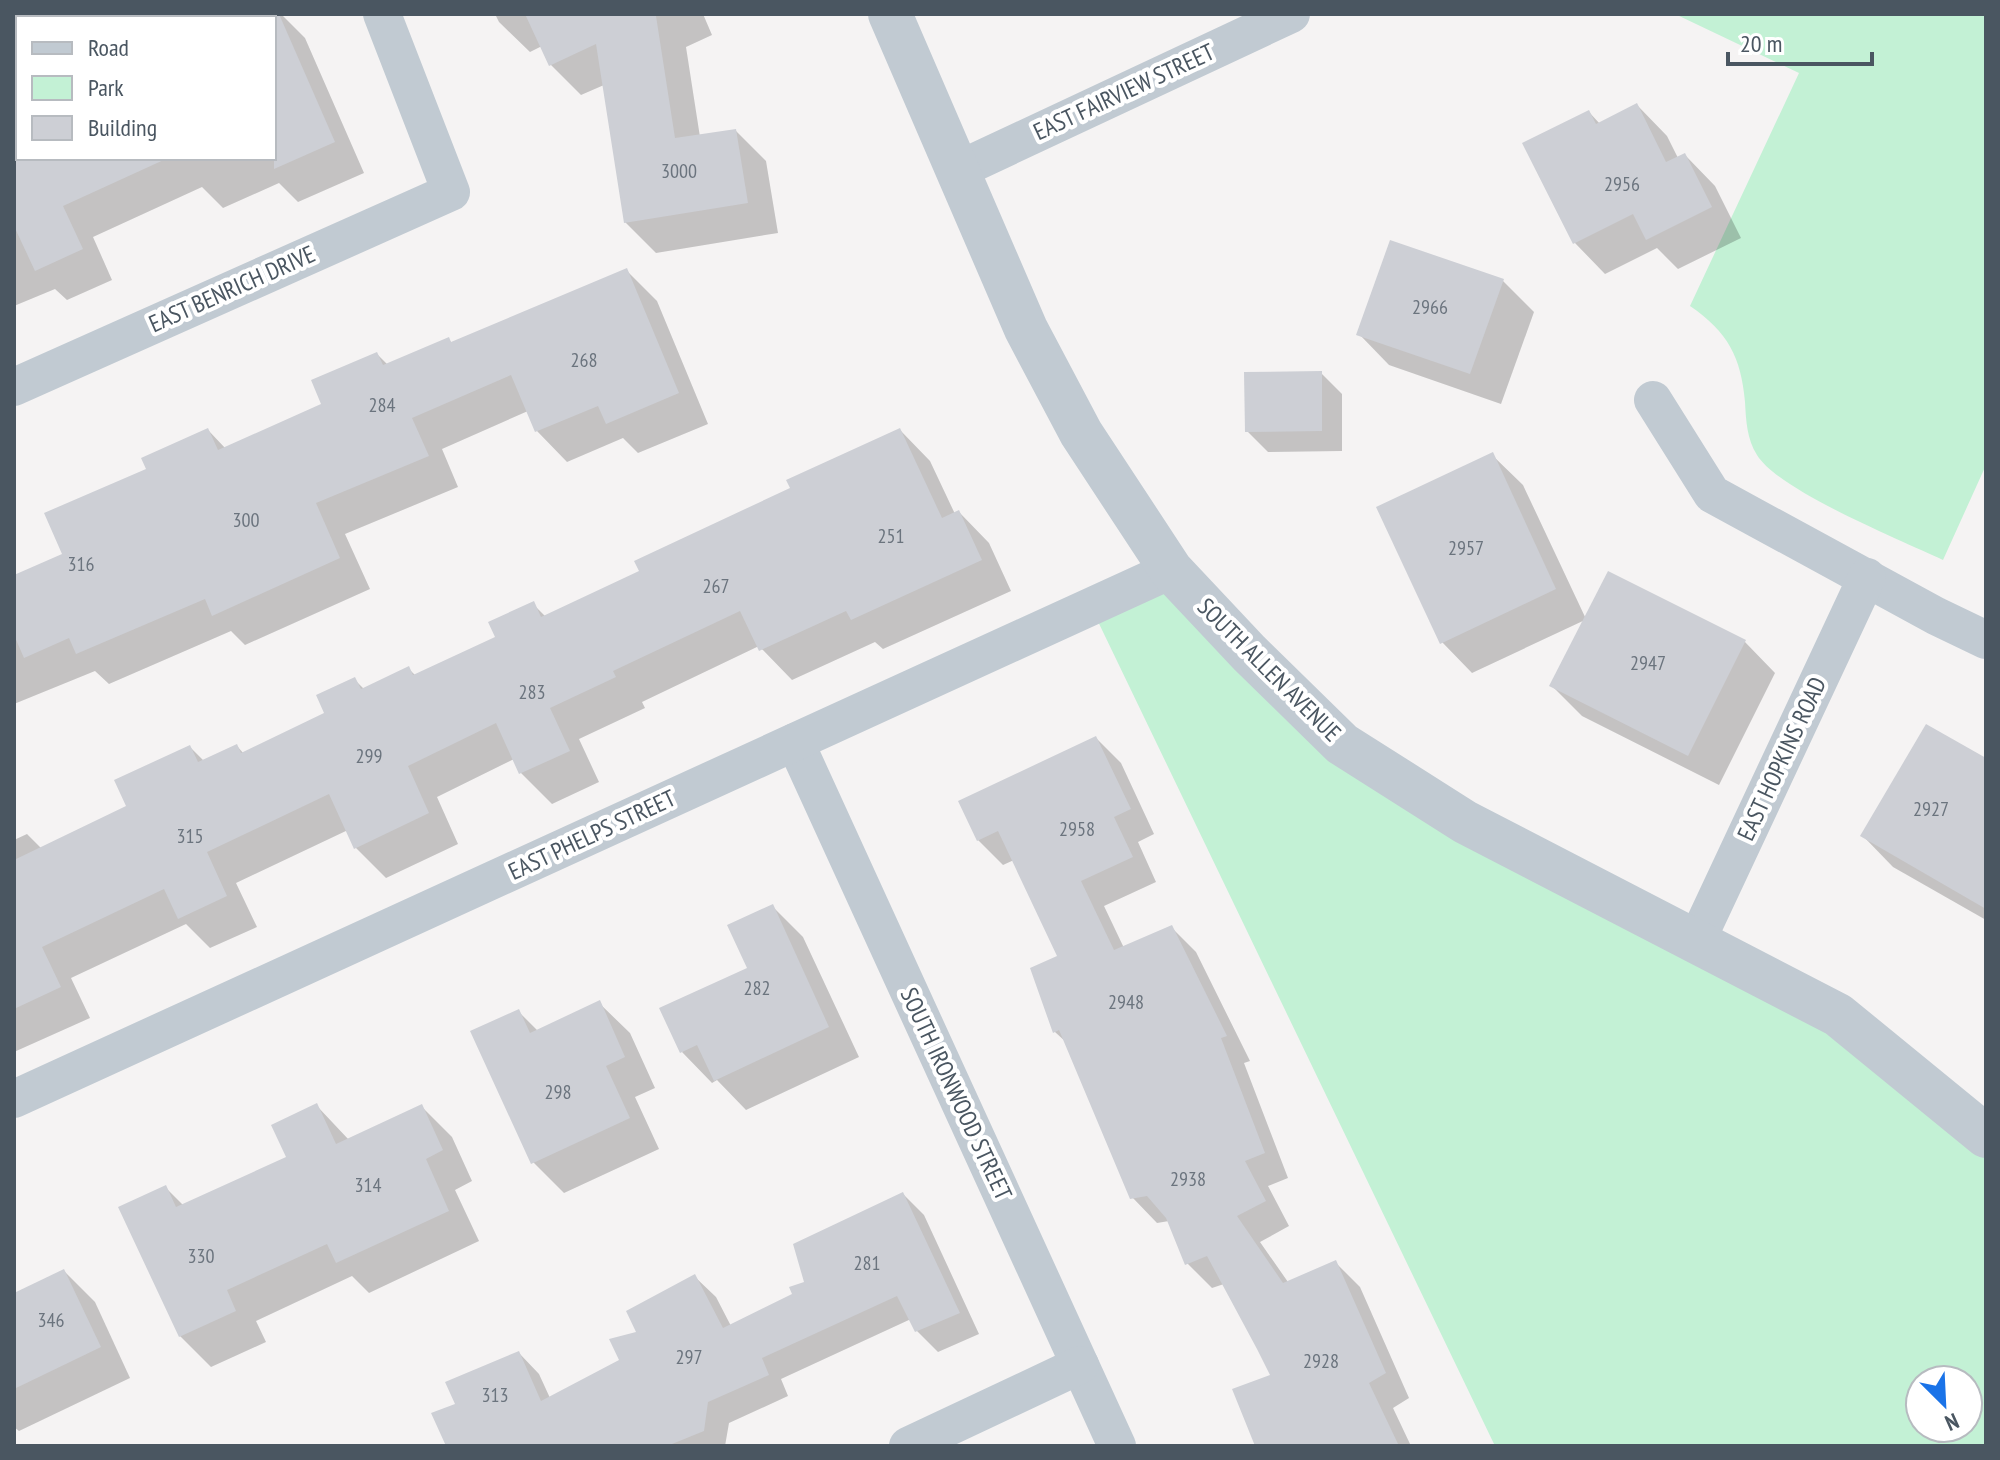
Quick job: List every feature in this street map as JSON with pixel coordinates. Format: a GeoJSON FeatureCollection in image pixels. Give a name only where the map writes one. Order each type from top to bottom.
{"type":"FeatureCollection","features":[{"type":"Feature","properties":{"kind":"street","name":"EAST BENRICH DRIVE"},"geometry":{"type":"LineString","coordinates":[[14,387],[451,192],[382,14]]}},
{"type":"Feature","properties":{"kind":"street","name":"SOUTH ALLEN AVENUE"},"geometry":{"type":"LineString","coordinates":[[890,14],[1026,329],[1081,433],[1171,570],[1249,653],[1342,744],[1465,822],[1838,1015],[1986,1136]]}},
{"type":"Feature","properties":{"kind":"street","name":"EAST FAIRVIEW STREET"},"geometry":{"type":"LineString","coordinates":[[956,171],[1291,14]]}},
{"type":"Feature","properties":{"kind":"street"},"geometry":{"type":"LineString","coordinates":[[1653,400],[1712,494],[1986,640]]}},
{"type":"Feature","properties":{"kind":"street","name":"EAST PHELPS STREET"},"geometry":{"type":"LineString","coordinates":[[14,1099],[1171,570]]}},
{"type":"Feature","properties":{"kind":"street","name":"EAST HOPKINS ROAD"},"geometry":{"type":"LineString","coordinates":[[1696,942],[1867,577]]}},
{"type":"Feature","properties":{"kind":"street","name":"SOUTH IRONWOOD STREET"},"geometry":{"type":"LineString","coordinates":[[795,742],[1117,1446]]}},
{"type":"Feature","properties":{"kind":"street"},"geometry":{"type":"LineString","coordinates":[[908,1446],[1080,1365]]}},
{"type":"Feature","properties":{"kind":"green space"},"geometry":{"type":"Polygon","coordinates":[[[1675,14],[1986,14],[1986,465],[1943,560],[1789,484],[1757,455],[1751,443],[1736,359],[1723,336],[1690,306],[1799,73],[1675,14]]]}},
{"type":"Feature","properties":{"kind":"green space"},"geometry":{"type":"Polygon","coordinates":[[[1171,570],[1342,744],[1838,1015],[1986,1136],[1986,1446],[1495,1446],[1091,607],[1171,570]]]}},
{"type":"Feature","properties":{"kind":"building"},"geometry":{"type":"Polygon","coordinates":[[[279,14],[335,142],[274,169],[276,16],[279,14]]]}},
{"type":"Feature","properties":{"kind":"building"},"geometry":{"type":"Polygon","coordinates":[[[525,14],[661,14],[656,16],[675,138],[736,129],[748,203],[624,223],[596,44],[549,66],[525,14]]]}},
{"type":"Feature","properties":{"kind":"building"},"geometry":{"type":"Polygon","coordinates":[[[1637,103],[1666,162],[1685,153],[1712,207],[1646,240],[1633,214],[1573,244],[1522,143],[1589,110],[1596,124],[1637,103]]]}},
{"type":"Feature","properties":{"kind":"building"},"geometry":{"type":"Polygon","coordinates":[[[14,158],[164,160],[63,206],[83,249],[35,271],[14,226],[14,158]]]}},
{"type":"Feature","properties":{"kind":"building"},"geometry":{"type":"Polygon","coordinates":[[[1390,240],[1504,279],[1470,374],[1356,335],[1390,240]]]}},
{"type":"Feature","properties":{"kind":"building"},"geometry":{"type":"Polygon","coordinates":[[[627,268],[679,393],[606,424],[598,406],[535,432],[511,375],[412,418],[429,456],[316,503],[340,558],[212,616],[205,599],[76,654],[69,638],[24,658],[14,635],[14,575],[62,554],[44,513],[146,469],[141,458],[208,428],[218,450],[321,404],[311,380],[377,352],[383,365],[449,337],[451,342],[627,268]]]}},
{"type":"Feature","properties":{"kind":"building"},"geometry":{"type":"Polygon","coordinates":[[[1322,371],[1322,431],[1245,432],[1244,372],[1322,371]]]}},
{"type":"Feature","properties":{"kind":"building"},"geometry":{"type":"Polygon","coordinates":[[[900,428],[942,518],[959,510],[982,560],[851,620],[846,611],[759,651],[740,611],[613,671],[616,677],[550,708],[570,751],[519,774],[496,723],[408,766],[429,813],[354,849],[329,794],[207,852],[227,896],[178,919],[164,889],[42,947],[61,987],[14,1009],[14,860],[126,806],[114,780],[190,745],[198,762],[237,744],[241,753],[324,713],[316,695],[355,677],[361,689],[409,666],[413,675],[495,637],[488,622],[534,601],[541,617],[639,571],[634,561],[790,488],[786,480],[900,428]]]}},
{"type":"Feature","properties":{"kind":"building"},"geometry":{"type":"Polygon","coordinates":[[[1493,452],[1556,589],[1440,644],[1376,507],[1493,452]]]}},
{"type":"Feature","properties":{"kind":"building"},"geometry":{"type":"Polygon","coordinates":[[[1608,571],[1746,640],[1688,756],[1549,686],[1608,571]]]}},
{"type":"Feature","properties":{"kind":"building"},"geometry":{"type":"Polygon","coordinates":[[[1926,724],[1986,758],[1986,909],[1860,836],[1926,724]]]}},
{"type":"Feature","properties":{"kind":"building"},"geometry":{"type":"Polygon","coordinates":[[[1096,736],[1131,809],[1114,817],[1133,857],[1081,881],[1114,950],[1172,925],[1227,1036],[1221,1038],[1265,1153],[1245,1161],[1266,1201],[1237,1216],[1283,1283],[1336,1260],[1386,1373],[1369,1383],[1399,1446],[1255,1446],[1232,1389],[1270,1375],[1207,1256],[1185,1265],[1166,1218],[1147,1196],[1130,1199],[1059,1030],[1053,1033],[1030,968],[1057,956],[998,831],[977,841],[958,801],[1096,736]]]}},
{"type":"Feature","properties":{"kind":"building"},"geometry":{"type":"Polygon","coordinates":[[[773,904],[829,1027],[714,1081],[697,1045],[680,1053],[659,1008],[747,968],[727,925],[773,904]]]}},
{"type":"Feature","properties":{"kind":"building"},"geometry":{"type":"Polygon","coordinates":[[[600,1000],[625,1057],[606,1066],[630,1118],[531,1164],[470,1031],[519,1009],[530,1033],[600,1000]]]}},
{"type":"Feature","properties":{"kind":"building"},"geometry":{"type":"Polygon","coordinates":[[[317,1103],[336,1144],[422,1104],[443,1150],[426,1159],[449,1211],[336,1263],[327,1244],[227,1290],[236,1311],[179,1337],[118,1207],[166,1185],[176,1207],[286,1157],[271,1125],[317,1103]]]}},
{"type":"Feature","properties":{"kind":"building"},"geometry":{"type":"Polygon","coordinates":[[[903,1192],[960,1313],[915,1332],[897,1296],[762,1358],[769,1375],[708,1402],[704,1431],[667,1446],[446,1446],[431,1413],[455,1404],[445,1382],[519,1351],[541,1401],[619,1360],[609,1339],[636,1332],[626,1311],[695,1274],[723,1328],[792,1294],[789,1287],[804,1282],[793,1244],[903,1192]]]}},
{"type":"Feature","properties":{"kind":"building"},"geometry":{"type":"Polygon","coordinates":[[[64,1269],[101,1347],[14,1389],[14,1293],[64,1269]]]}}]}
